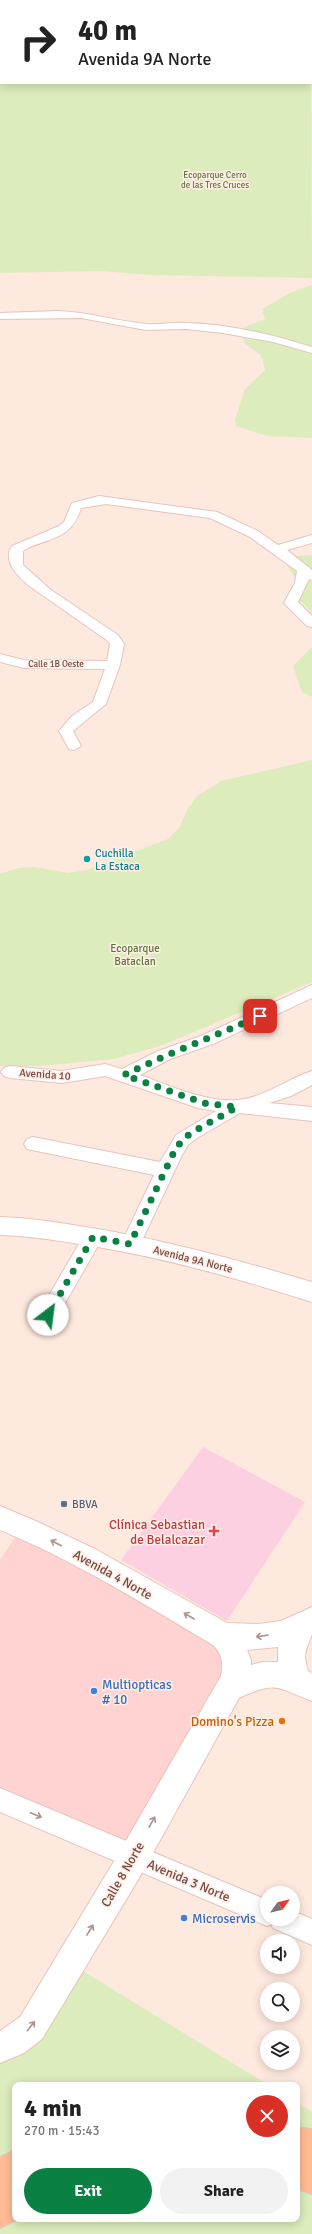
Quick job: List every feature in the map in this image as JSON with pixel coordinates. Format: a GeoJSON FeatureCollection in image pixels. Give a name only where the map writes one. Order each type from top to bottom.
{"type":"FeatureCollection","features":[{"type":"Feature","properties":{"kind":"main road","name":"Avenida 9A Norte"},"geometry":{"type":"LineString","coordinates":[[0,1226],[93,1237],[130,1244],[225,1267],[312,1292]]}},
{"type":"Feature","properties":{"kind":"main road","name":"Avenida 4 Norte"},"geometry":{"type":"LineString","coordinates":[[0,1518],[23,1526],[103,1567],[223,1636]]}},
{"type":"Feature","properties":{"kind":"main road"},"geometry":{"type":"LineString","coordinates":[[223,1636],[250,1638],[306,1624]]}},
{"type":"Feature","properties":{"kind":"main road"},"geometry":{"type":"LineString","coordinates":[[304,1683],[292,1663],[290,1647],[306,1624]]}},
{"type":"Feature","properties":{"kind":"main road","name":"Calle 8 Norte"},"geometry":{"type":"LineString","coordinates":[[0,2047],[12,2042],[31,2028],[133,1856],[180,1771],[231,1688],[238,1670],[237,1660],[230,1643],[223,1636]]}},
{"type":"Feature","properties":{"kind":"main road"},"geometry":{"type":"LineString","coordinates":[[231,1688],[255,1676],[276,1674],[304,1683]]}},
{"type":"Feature","properties":{"kind":"main road"},"geometry":{"type":"LineString","coordinates":[[300,2144],[312,2146]]}},
{"type":"Feature","properties":{"kind":"main road"},"geometry":{"type":"LineString","coordinates":[[0,2175],[12,2169]]}},
{"type":"Feature","properties":{"kind":"main road"},"geometry":{"type":"LineString","coordinates":[[300,2175],[312,2177]]}},
{"type":"Feature","properties":{"kind":"main road"},"geometry":{"type":"LineString","coordinates":[[0,2211],[12,2204]]}},
{"type":"Feature","properties":{"kind":"street"},"geometry":{"type":"LineString","coordinates":[[0,316],[58,314],[82,315],[146,327],[186,326],[223,330],[274,339],[312,350]]}},
{"type":"Feature","properties":{"kind":"street"},"geometry":{"type":"LineString","coordinates":[[74,746],[66,731],[74,721],[99,704],[113,665],[116,644],[113,638],[35,583],[16,563],[17,549],[25,544],[56,533],[69,524],[76,506],[99,500],[106,500],[214,515],[254,534],[307,569],[292,603],[312,623]]}},
{"type":"Feature","properties":{"kind":"street"},"geometry":{"type":"LineString","coordinates":[[277,549],[312,539]]}},
{"type":"Feature","properties":{"kind":"street","name":"Calle 1B Oeste"},"geometry":{"type":"LineString","coordinates":[[0,658],[24,664],[113,665]]}},
{"type":"Feature","properties":{"kind":"street"},"geometry":{"type":"LineString","coordinates":[[124,1075],[164,1055],[207,1040],[312,991]]}},
{"type":"Feature","properties":{"kind":"street","name":"Avenida 10"},"geometry":{"type":"LineString","coordinates":[[10,1072],[62,1077],[105,1070],[124,1075],[204,1103],[312,1114]]}},
{"type":"Feature","properties":{"kind":"street"},"geometry":{"type":"LineString","coordinates":[[130,1244],[165,1170],[182,1140],[237,1107],[285,1091],[312,1077]]}},
{"type":"Feature","properties":{"kind":"street"},"geometry":{"type":"LineString","coordinates":[[33,1144],[165,1170]]}},
{"type":"Feature","properties":{"kind":"street"},"geometry":{"type":"LineString","coordinates":[[48,1315],[93,1237]]}},
{"type":"Feature","properties":{"kind":"street","name":"Avenida 3 Norte"},"geometry":{"type":"LineString","coordinates":[[0,1800],[260,1910]]}},
{"type":"Feature","properties":{"kind":"street"},"geometry":{"type":"LineString","coordinates":[[298,1926],[312,1932]]}},
{"type":"Feature","properties":{"kind":"shaded area","name":"Clínica Sebastian de Belalcazar"},"geometry":{"type":"Polygon","coordinates":[[[203,1447],[305,1502],[227,1621],[121,1560],[203,1447]]]}},
{"type":"Feature","properties":{"kind":"shaded area"},"geometry":{"type":"Polygon","coordinates":[[[23,1526],[234,1651],[139,1845],[0,1800],[0,1560],[23,1526]]]}},
{"type":"Feature","properties":{"kind":"green space","name":"Ecoparque Cerro de las Tres Cruces"},"geometry":{"type":"Polygon","coordinates":[[[0,84],[311,84],[312,278],[151,275],[100,271],[0,273],[0,84]]]}},
{"type":"Feature","properties":{"kind":"green space"},"geometry":{"type":"Polygon","coordinates":[[[312,285],[312,438],[268,436],[236,426],[235,420],[245,389],[265,370],[261,355],[245,344],[240,329],[265,319],[262,309],[290,293],[312,285]]]}},
{"type":"Feature","properties":{"kind":"green space"},"geometry":{"type":"Polygon","coordinates":[[[312,555],[312,613],[302,602],[291,598],[297,581],[286,563],[295,556],[312,555]]]}},
{"type":"Feature","properties":{"kind":"green space"},"geometry":{"type":"Polygon","coordinates":[[[312,647],[312,697],[302,692],[293,666],[312,647]]]}},
{"type":"Feature","properties":{"kind":"green space","name":"Ecoparque Bataclan"},"geometry":{"type":"Polygon","coordinates":[[[312,760],[312,982],[163,1045],[114,1059],[39,1066],[0,1066],[0,874],[18,868],[33,867],[68,873],[87,870],[168,839],[179,828],[187,810],[197,796],[221,781],[312,760]]]}},
{"type":"Feature","properties":{"kind":"green space"},"geometry":{"type":"Polygon","coordinates":[[[83,1971],[263,2082],[12,2082],[12,2169],[0,2175],[0,2047],[83,1971]]]}},
{"type":"Feature","properties":{"kind":"green space"},"geometry":{"type":"Polygon","coordinates":[[[300,2105],[312,2112],[312,2146],[300,2144],[300,2105]]]}},
{"type":"Feature","properties":{"kind":"green space"},"geometry":{"type":"Polygon","coordinates":[[[300,2175],[312,2177],[312,2234],[0,2234],[0,2211],[12,2217],[12,2222],[300,2222],[300,2175]]]}},
{"type":"Feature","properties":{"kind":"place","name":"Cuchilla La Estaca"},"geometry":{"type":"Point","coordinates":[87,859]}},
{"type":"Feature","properties":{"kind":"place","name":"BBVA"},"geometry":{"type":"Point","coordinates":[64,1504]}},
{"type":"Feature","properties":{"kind":"place","name":"Clínica Sebastian de Belalcazar"},"geometry":{"type":"Point","coordinates":[214,1531]}},
{"type":"Feature","properties":{"kind":"place","name":"Multiopticas # 10"},"geometry":{"type":"Point","coordinates":[94,1691]}},
{"type":"Feature","properties":{"kind":"place","name":"Domino's Pizza"},"geometry":{"type":"Point","coordinates":[282,1721]}},
{"type":"Feature","properties":{"kind":"place","name":"Microservis"},"geometry":{"type":"Point","coordinates":[184,1918]}},
{"type":"Feature","properties":{"kind":"route"},"geometry":{"type":"LineString","coordinates":[[48,1315],[93,1237],[130,1244],[174,1152],[182,1140],[191,1133],[237,1107],[204,1103],[124,1075],[164,1055],[207,1040],[260,1016]]}}]}
